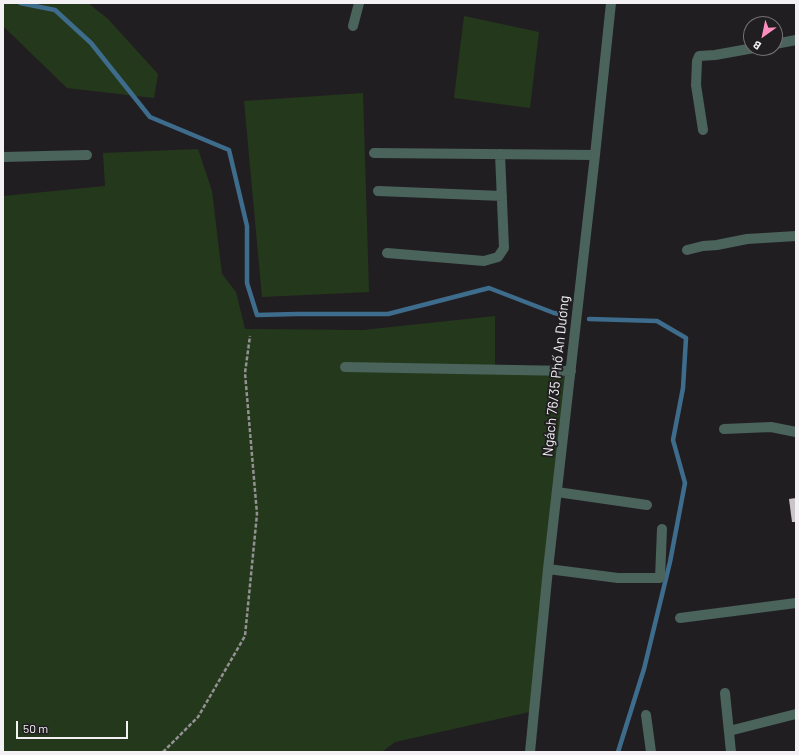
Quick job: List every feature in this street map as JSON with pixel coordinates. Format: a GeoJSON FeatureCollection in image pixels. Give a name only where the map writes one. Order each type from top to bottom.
{"type":"FeatureCollection","features":[{"type":"Feature","properties":{"kind":"street"},"geometry":{"type":"LineString","coordinates":[[353,26],[359,3]]}},
{"type":"Feature","properties":{"kind":"street","name":"Ngách 76/35 Phố An Dương"},"geometry":{"type":"LineString","coordinates":[[530,752],[548,569],[611,3]]}},
{"type":"Feature","properties":{"kind":"street"},"geometry":{"type":"LineString","coordinates":[[783,42],[796,40]]}},
{"type":"Feature","properties":{"kind":"street"},"geometry":{"type":"LineString","coordinates":[[703,130],[696,85],[697,61],[699,56],[715,56],[743,50]]}},
{"type":"Feature","properties":{"kind":"street"},"geometry":{"type":"LineString","coordinates":[[374,154],[595,155]]}},
{"type":"Feature","properties":{"kind":"street"},"geometry":{"type":"LineString","coordinates":[[387,254],[484,261],[498,257],[504,248],[500,154]]}},
{"type":"Feature","properties":{"kind":"street"},"geometry":{"type":"LineString","coordinates":[[3,157],[86,155]]}},
{"type":"Feature","properties":{"kind":"street"},"geometry":{"type":"LineString","coordinates":[[378,191],[502,196]]}},
{"type":"Feature","properties":{"kind":"street"},"geometry":{"type":"LineString","coordinates":[[687,250],[748,239],[796,236]]}},
{"type":"Feature","properties":{"kind":"street"},"geometry":{"type":"LineString","coordinates":[[345,367],[571,371]]}},
{"type":"Feature","properties":{"kind":"street"},"geometry":{"type":"LineString","coordinates":[[724,429],[771,427],[796,432]]}},
{"type":"Feature","properties":{"kind":"street"},"geometry":{"type":"LineString","coordinates":[[557,492],[647,505]]}},
{"type":"Feature","properties":{"kind":"street"},"geometry":{"type":"LineString","coordinates":[[548,569],[618,578],[660,578],[662,529]]}},
{"type":"Feature","properties":{"kind":"street"},"geometry":{"type":"LineString","coordinates":[[680,618],[796,603]]}},
{"type":"Feature","properties":{"kind":"street"},"geometry":{"type":"LineString","coordinates":[[725,693],[731,752]]}},
{"type":"Feature","properties":{"kind":"street"},"geometry":{"type":"LineString","coordinates":[[729,731],[796,714]]}},
{"type":"Feature","properties":{"kind":"street"},"geometry":{"type":"LineString","coordinates":[[646,715],[651,752]]}},
{"type":"Feature","properties":{"kind":"path"},"geometry":{"type":"LineString","coordinates":[[163,752],[198,717],[245,636],[257,514],[245,373],[250,336]]}},
{"type":"Feature","properties":{"kind":"green space"},"geometry":{"type":"Polygon","coordinates":[[[3,3],[88,3],[108,19],[158,74],[154,98],[67,88],[3,26],[3,3]]]}},
{"type":"Feature","properties":{"kind":"green space"},"geometry":{"type":"Polygon","coordinates":[[[464,16],[539,32],[530,108],[454,98],[464,16]]]}},
{"type":"Feature","properties":{"kind":"green space"},"geometry":{"type":"Polygon","coordinates":[[[363,93],[369,292],[262,297],[244,101],[363,93]]]}},
{"type":"Feature","properties":{"kind":"green space"},"geometry":{"type":"Polygon","coordinates":[[[198,149],[212,191],[222,274],[236,292],[245,329],[363,330],[495,316],[495,369],[571,371],[534,711],[395,742],[382,752],[3,752],[3,196],[105,186],[103,153],[198,149]]]}},
{"type":"Feature","properties":{"kind":"building"},"geometry":{"type":"Polygon","coordinates":[[[796,498],[796,522],[792,522],[789,499],[796,498]]]}},
{"type":"Feature","properties":{"kind":"waterway"},"geometry":{"type":"LineString","coordinates":[[20,3],[55,10],[91,43],[150,117],[229,150],[247,226],[247,283],[257,315],[388,314],[489,288],[554,313],[565,315]]}},
{"type":"Feature","properties":{"kind":"waterway"},"geometry":{"type":"LineString","coordinates":[[589,319],[657,321],[686,338],[683,388],[673,440],[685,483],[670,562],[644,669],[618,752]]}}]}
